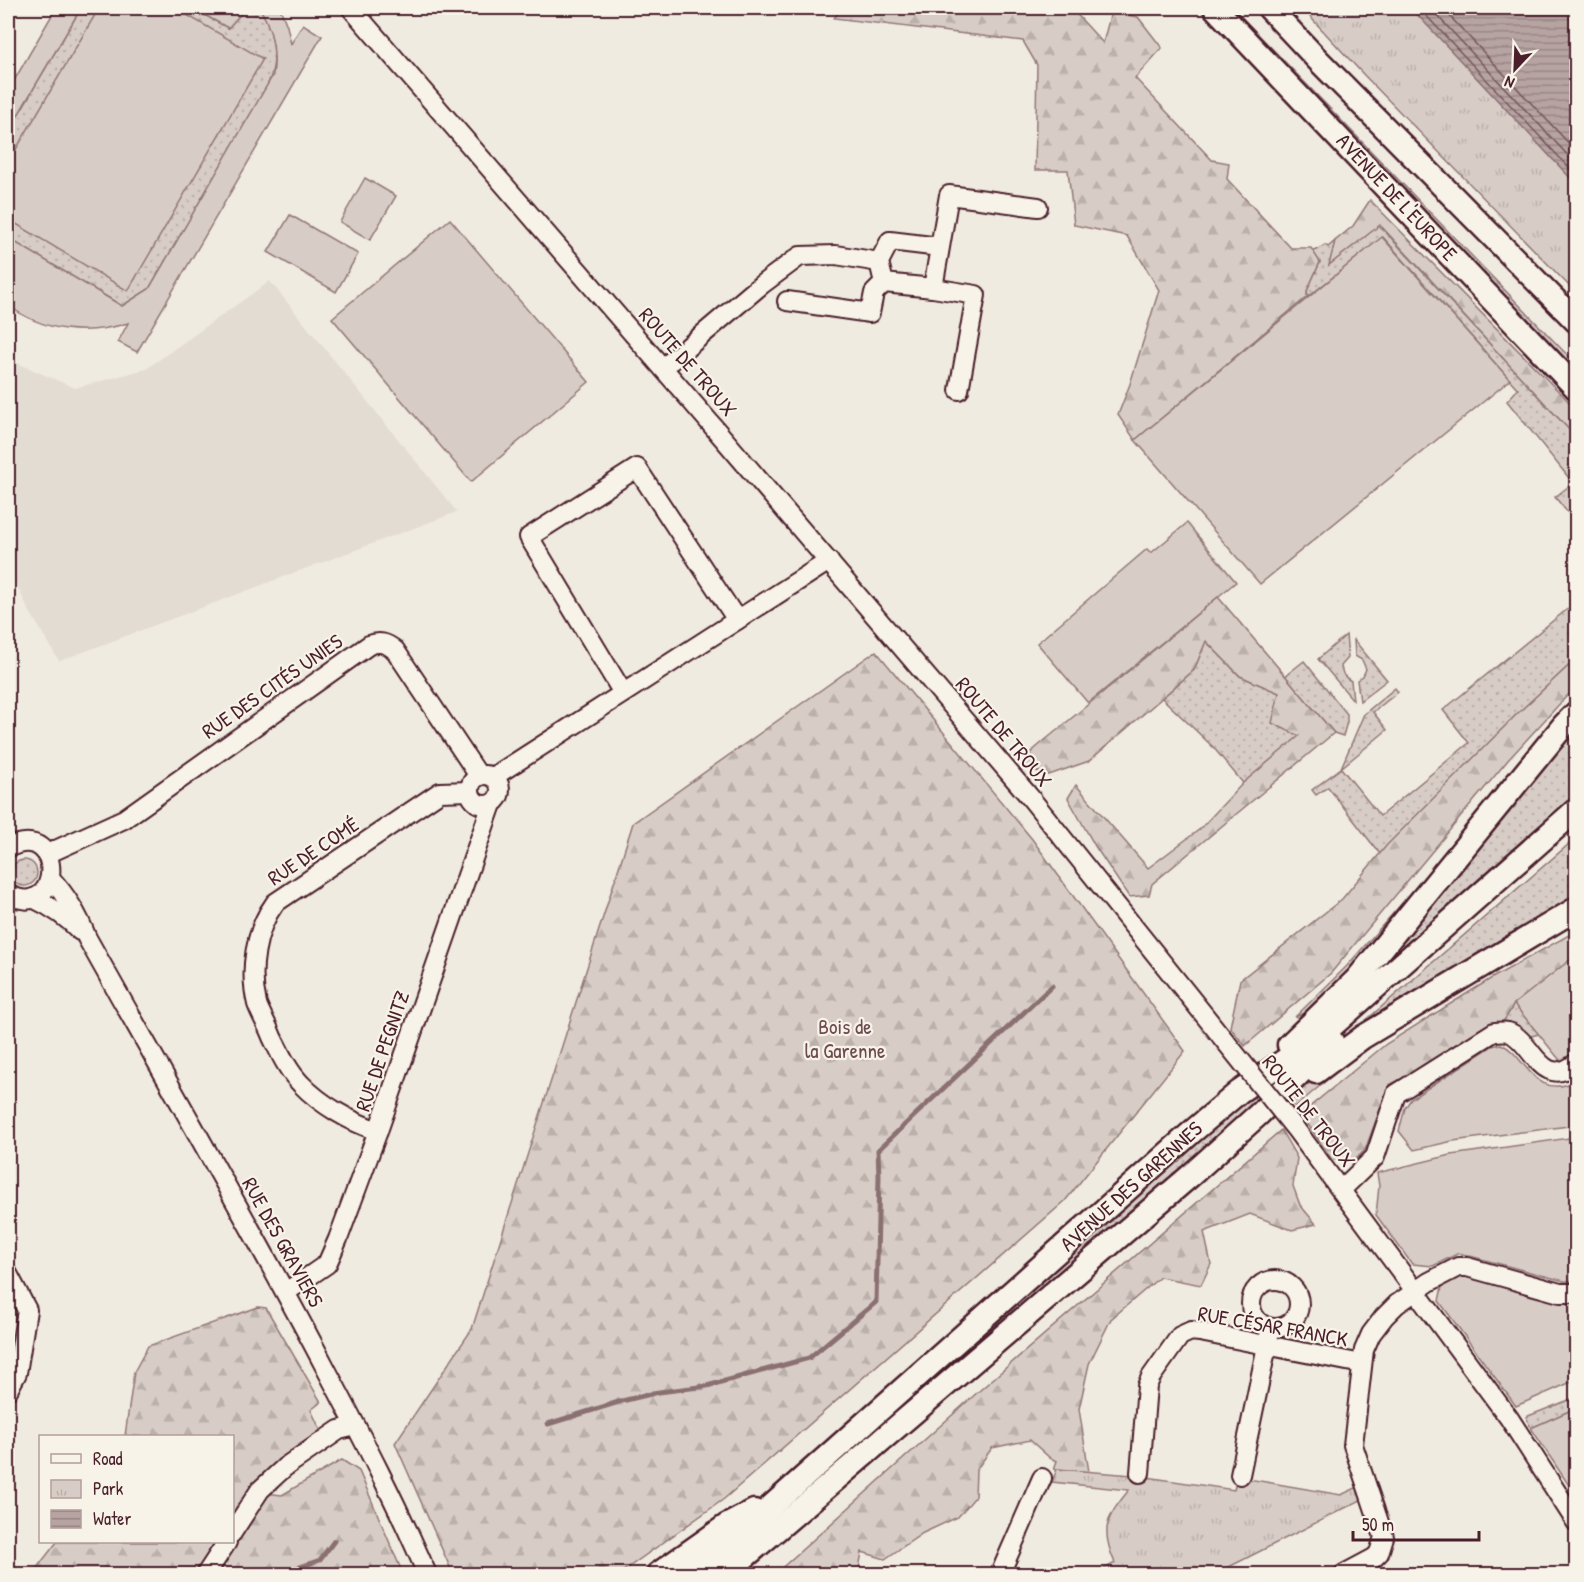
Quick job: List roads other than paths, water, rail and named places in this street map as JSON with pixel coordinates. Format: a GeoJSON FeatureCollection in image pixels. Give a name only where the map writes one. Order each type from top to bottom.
{"type":"FeatureCollection","features":[{"type":"Feature","properties":{"kind":"main road","name":"AVENUE DE L'EUROPE"},"geometry":{"type":"LineString","coordinates":[[1215,8],[1576,388]]}},
{"type":"Feature","properties":{"kind":"main road","name":"AVENUE DE L'EUROPE"},"geometry":{"type":"LineString","coordinates":[[1269,8],[1576,321]]}},
{"type":"Feature","properties":{"kind":"main road"},"geometry":{"type":"LineString","coordinates":[[1239,1092],[1357,979],[1576,713]]}},
{"type":"Feature","properties":{"kind":"main road","name":"AVENUE DES GARENNES"},"geometry":{"type":"LineString","coordinates":[[695,1575],[1184,1139],[1239,1092],[1323,1034],[1576,810]]}},
{"type":"Feature","properties":{"kind":"main road","name":"AVENUE DES GARENNES"},"geometry":{"type":"LineString","coordinates":[[725,1575],[1190,1176],[1259,1114],[1345,1027],[1576,825]]}},
{"type":"Feature","properties":{"kind":"main road"},"geometry":{"type":"LineString","coordinates":[[1259,1114],[1363,1037],[1576,909]]}},
{"type":"Feature","properties":{"kind":"main road"},"geometry":{"type":"LineString","coordinates":[[748,1575],[779,1546],[832,1483]]}},
{"type":"Feature","properties":{"kind":"main road"},"geometry":{"type":"LineString","coordinates":[[658,1575],[726,1526],[787,1493]]}},
{"type":"Feature","properties":{"kind":"street","name":"ROUTE DE TROUX"},"geometry":{"type":"LineString","coordinates":[[351,8],[1029,796],[1294,1127],[1509,1418],[1576,1522]]}},
{"type":"Feature","properties":{"kind":"street"},"geometry":{"type":"LineString","coordinates":[[933,288],[949,195],[1038,207]]}},
{"type":"Feature","properties":{"kind":"street"},"geometry":{"type":"LineString","coordinates":[[884,284],[879,262],[890,241],[940,248]]}},
{"type":"Feature","properties":{"kind":"street"},"geometry":{"type":"LineString","coordinates":[[663,368],[761,285],[800,256],[836,255],[879,262]]}},
{"type":"Feature","properties":{"kind":"street"},"geometry":{"type":"LineString","coordinates":[[787,301],[870,313],[874,293],[884,284],[933,288],[976,295],[959,390]]}},
{"type":"Feature","properties":{"kind":"street"},"geometry":{"type":"LineString","coordinates":[[622,693],[529,537],[637,468],[737,620]]}},
{"type":"Feature","properties":{"kind":"street"},"geometry":{"type":"LineString","coordinates":[[492,804],[482,805],[473,800],[481,781],[829,561]]}},
{"type":"Feature","properties":{"kind":"street","name":"RUE DES CITÉS UNIES"},"geometry":{"type":"LineString","coordinates":[[47,855],[124,819],[374,643],[382,642],[395,650],[481,781]]}},
{"type":"Feature","properties":{"kind":"street","name":"RUE DE PEGNITZ"},"geometry":{"type":"LineString","coordinates":[[286,1292],[327,1264],[378,1131],[492,804],[499,798],[501,788],[481,781]]}},
{"type":"Feature","properties":{"kind":"street","name":"RUE DE COMÉ"},"geometry":{"type":"LineString","coordinates":[[378,1131],[360,1125],[324,1102],[300,1083],[281,1055],[257,1004],[254,965],[261,926],[275,903],[440,792],[481,781]]}},
{"type":"Feature","properties":{"kind":"street"},"geometry":{"type":"LineString","coordinates":[[8,895],[21,899],[33,898],[44,891],[51,879],[51,866],[47,855],[38,847],[27,843],[10,842]]}},
{"type":"Feature","properties":{"kind":"street","name":"RUE DES GRAVIERS"},"geometry":{"type":"LineString","coordinates":[[51,879],[66,895],[80,919],[87,938],[286,1292],[410,1533],[427,1575]]}},
{"type":"Feature","properties":{"kind":"street","name":"RUE DES GRAVIERS"},"geometry":{"type":"LineString","coordinates":[[33,898],[53,907],[67,917],[87,938]]}},
{"type":"Feature","properties":{"kind":"street"},"geometry":{"type":"LineString","coordinates":[[1341,1190],[1376,1157],[1396,1094],[1494,1032],[1508,1032],[1519,1039],[1534,1060],[1547,1068],[1559,1071],[1570,1069],[1576,1063]]}},
{"type":"Feature","properties":{"kind":"street"},"geometry":{"type":"LineString","coordinates":[[1344,1575],[1374,1558],[1379,1553],[1384,1537],[1353,1446],[1364,1350],[1371,1334],[1390,1311],[1415,1291],[1458,1267],[1560,1293],[1576,1293]]}},
{"type":"Feature","properties":{"kind":"street"},"geometry":{"type":"LineString","coordinates":[[8,1274],[27,1310],[17,1373],[8,1390]]}},
{"type":"Feature","properties":{"kind":"street","name":"RUE CÉSAR FRANCK"},"geometry":{"type":"LineString","coordinates":[[1140,1473],[1147,1386],[1180,1336],[1191,1331],[1269,1337],[1362,1364]]}},
{"type":"Feature","properties":{"kind":"street"},"geometry":{"type":"LineString","coordinates":[[1240,1475],[1269,1337]]}},
{"type":"Feature","properties":{"kind":"street"},"geometry":{"type":"LineString","coordinates":[[234,1530],[260,1490],[285,1467],[339,1430],[356,1426]]}},
{"type":"Feature","properties":{"kind":"street"},"geometry":{"type":"LineString","coordinates":[[1000,1575],[1042,1478]]}},
{"type":"Feature","properties":{"kind":"street"},"geometry":{"type":"LineString","coordinates":[[206,1575],[226,1543]]}},
{"type":"Feature","properties":{"kind":"water"},"geometry":{"type":"Polygon","coordinates":[[[1411,8],[1576,8],[1576,184],[1411,8]]]}},
{"type":"Feature","properties":{"kind":"waterway"},"geometry":{"type":"LineString","coordinates":[[548,1424],[622,1401],[659,1392],[707,1386],[809,1358],[876,1302],[878,1150],[1052,986]]}},
{"type":"Feature","properties":{"kind":"waterway"},"geometry":{"type":"LineString","coordinates":[[280,1574],[320,1560],[334,1541]]}},
{"type":"Feature","properties":{"kind":"park label","name":"Bois de la Garenne"},"geometry":{"type":"Point","coordinates":[845,1038]}}]}
